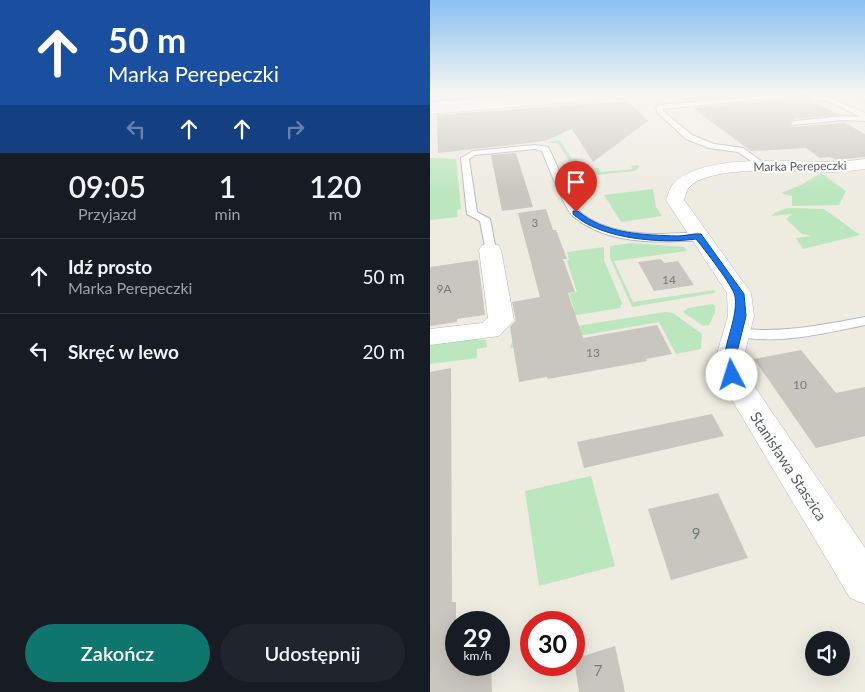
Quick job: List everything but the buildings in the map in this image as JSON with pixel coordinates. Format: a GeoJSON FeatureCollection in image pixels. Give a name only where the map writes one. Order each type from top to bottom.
{"type":"FeatureCollection","features":[{"type":"Feature","properties":{"kind":"street","name":"Marka Perepeczki"},"geometry":{"type":"LineString","coordinates":[[717,262],[675,200],[675,192],[681,183],[703,173],[761,165],[832,167],[865,164]]}},
{"type":"Feature","properties":{"kind":"street"},"geometry":{"type":"LineString","coordinates":[[430,337],[490,330],[501,320],[490,250]]}},
{"type":"Feature","properties":{"kind":"street","name":"Stanisława Staszica"},"geometry":{"type":"LineString","coordinates":[[717,262],[740,294],[741,316],[729,360],[732,375],[865,584]]}},
{"type":"Feature","properties":{"kind":"lane"},"geometry":{"type":"LineString","coordinates":[[678,127],[689,137],[712,146],[740,150],[761,165]]}},
{"type":"Feature","properties":{"kind":"lane"},"geometry":{"type":"LineString","coordinates":[[490,250],[485,218],[472,214],[464,158],[473,153],[535,147],[545,149],[576,212],[584,220],[600,229],[625,234],[674,238],[698,236]]}},
{"type":"Feature","properties":{"kind":"lane"},"geometry":{"type":"LineString","coordinates":[[736,332],[755,335],[796,333],[865,321]]}},
{"type":"Feature","properties":{"kind":"green space"},"geometry":{"type":"Polygon","coordinates":[[[560,140],[572,159],[577,159],[584,169],[598,168],[601,172],[633,169],[631,166],[638,165],[639,168],[634,171],[579,177],[558,143],[547,143],[560,140]]]}},
{"type":"Feature","properties":{"kind":"green space"},"geometry":{"type":"Polygon","coordinates":[[[430,158],[456,159],[461,209],[457,210],[458,217],[430,220],[430,158]]]}},
{"type":"Feature","properties":{"kind":"green space"},"geometry":{"type":"Polygon","coordinates":[[[821,173],[846,191],[839,205],[792,206],[792,196],[781,193],[801,185],[821,173]]]}},
{"type":"Feature","properties":{"kind":"green space"},"geometry":{"type":"Polygon","coordinates":[[[653,189],[656,207],[662,216],[621,222],[604,195],[653,189]]]}},
{"type":"Feature","properties":{"kind":"green space"},"geometry":{"type":"Polygon","coordinates":[[[788,208],[824,209],[860,235],[803,249],[796,238],[813,236],[802,234],[786,219],[792,214],[771,216],[788,208]]]}},
{"type":"Feature","properties":{"kind":"green space"},"geometry":{"type":"Polygon","coordinates":[[[632,243],[684,247],[687,251],[614,261],[633,302],[715,290],[714,293],[632,307],[610,258],[610,246],[632,243]]]}},
{"type":"Feature","properties":{"kind":"green space"},"geometry":{"type":"Polygon","coordinates":[[[604,247],[604,260],[622,303],[620,308],[516,325],[515,318],[574,308],[569,294],[577,292],[567,261],[569,260],[567,252],[604,247]]]}},
{"type":"Feature","properties":{"kind":"green space"},"geometry":{"type":"Polygon","coordinates":[[[712,304],[715,306],[715,312],[709,325],[703,326],[683,312],[688,308],[712,304]]]}},
{"type":"Feature","properties":{"kind":"green space"},"geometry":{"type":"Polygon","coordinates":[[[665,312],[673,313],[702,334],[701,349],[676,354],[659,322],[510,348],[514,336],[665,312]]]}},
{"type":"Feature","properties":{"kind":"green space"},"geometry":{"type":"Polygon","coordinates":[[[474,339],[486,340],[487,347],[477,349],[477,358],[430,364],[430,343],[474,339]]]}},
{"type":"Feature","properties":{"kind":"green space"},"geometry":{"type":"Polygon","coordinates":[[[591,476],[615,566],[539,586],[525,491],[591,476]]]}},
{"type":"Feature","properties":{"kind":"route"},"geometry":{"type":"LineString","coordinates":[[576,212],[584,220],[600,229],[625,234],[669,238],[698,236],[740,294],[741,316],[729,360],[732,375]]}}]}
